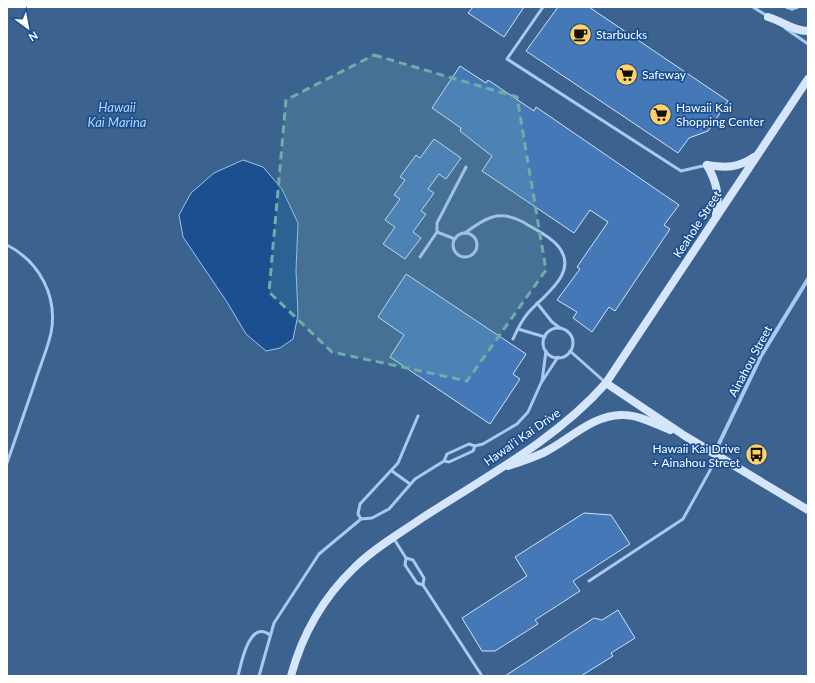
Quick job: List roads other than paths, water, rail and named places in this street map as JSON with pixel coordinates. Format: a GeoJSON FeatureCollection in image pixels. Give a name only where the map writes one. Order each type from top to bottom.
{"type":"FeatureCollection","features":[{"type":"Feature","properties":{"kind":"main road"},"geometry":{"type":"LineString","coordinates":[[768,17],[782,21],[796,30],[808,32]]}},
{"type":"Feature","properties":{"kind":"main road","name":"Keahole Street"},"geometry":{"type":"LineString","coordinates":[[606,383],[808,79]]}},
{"type":"Feature","properties":{"kind":"main road"},"geometry":{"type":"LineString","coordinates":[[707,165],[731,168],[744,164],[757,155]]}},
{"type":"Feature","properties":{"kind":"main road"},"geometry":{"type":"LineString","coordinates":[[707,165],[716,185],[718,197],[715,219]]}},
{"type":"Feature","properties":{"kind":"main road"},"geometry":{"type":"LineString","coordinates":[[606,383],[716,455],[808,510]]}},
{"type":"Feature","properties":{"kind":"main road","name":"Hawai’i Kai Drive"},"geometry":{"type":"LineString","coordinates":[[290,676],[305,635],[330,594],[354,567],[393,537],[564,425],[606,383]]}},
{"type":"Feature","properties":{"kind":"main road"},"geometry":{"type":"LineString","coordinates":[[492,473],[543,453],[596,421],[613,416],[635,416],[686,436]]}},
{"type":"Feature","properties":{"kind":"street","name":"Ainahou Street"},"geometry":{"type":"LineString","coordinates":[[716,455],[761,356],[808,279]]}},
{"type":"Feature","properties":{"kind":"lane"},"geometry":{"type":"LineString","coordinates":[[543,7],[508,59],[681,171],[707,165]]}},
{"type":"Feature","properties":{"kind":"lane"},"geometry":{"type":"LineString","coordinates":[[753,7],[808,44]]}},
{"type":"Feature","properties":{"kind":"lane"},"geometry":{"type":"LineString","coordinates":[[786,7],[798,7]]}},
{"type":"Feature","properties":{"kind":"lane"},"geometry":{"type":"LineString","coordinates":[[420,257],[437,232],[437,223],[466,167]]}},
{"type":"Feature","properties":{"kind":"lane"},"geometry":{"type":"LineString","coordinates":[[465,233],[473,236],[477,242],[476,250],[471,256],[463,257],[456,253],[453,246],[455,239],[482,221],[497,215],[516,218],[540,232],[558,246],[565,259],[564,273],[527,314],[513,339]]}},
{"type":"Feature","properties":{"kind":"lane"},"geometry":{"type":"LineString","coordinates":[[437,232],[455,239]]}},
{"type":"Feature","properties":{"kind":"lane"},"geometry":{"type":"LineString","coordinates":[[7,245],[28,259],[41,275],[49,294],[52,314],[49,340],[7,463]]}},
{"type":"Feature","properties":{"kind":"lane"},"geometry":{"type":"LineString","coordinates":[[537,303],[552,322],[560,328],[565,329],[572,337],[573,342],[570,351],[563,357],[554,357],[546,351]]}},
{"type":"Feature","properties":{"kind":"lane"},"geometry":{"type":"LineString","coordinates":[[541,383],[546,351],[544,342],[545,336],[550,330],[560,328]]}},
{"type":"Feature","properties":{"kind":"lane"},"geometry":{"type":"LineString","coordinates":[[518,329],[545,336]]}},
{"type":"Feature","properties":{"kind":"lane"},"geometry":{"type":"LineString","coordinates":[[570,351],[606,383]]}},
{"type":"Feature","properties":{"kind":"lane"},"geometry":{"type":"LineString","coordinates":[[259,676],[274,623],[318,554],[361,519],[372,518],[389,509],[410,484],[444,460],[447,454],[469,444],[475,446],[489,441],[517,424],[528,412],[541,383],[558,357]]}},
{"type":"Feature","properties":{"kind":"lane"},"geometry":{"type":"LineString","coordinates":[[361,519],[358,514],[360,504],[398,463],[418,416]]}},
{"type":"Feature","properties":{"kind":"lane"},"geometry":{"type":"LineString","coordinates":[[444,460],[449,462],[473,452],[475,446]]}},
{"type":"Feature","properties":{"kind":"lane"},"geometry":{"type":"LineString","coordinates":[[589,581],[636,548],[668,530],[683,519],[716,455]]}},
{"type":"Feature","properties":{"kind":"lane"},"geometry":{"type":"LineString","coordinates":[[392,471],[410,484]]}},
{"type":"Feature","properties":{"kind":"lane"},"geometry":{"type":"LineString","coordinates":[[393,537],[406,558],[405,565],[417,583],[423,585],[482,676]]}},
{"type":"Feature","properties":{"kind":"lane"},"geometry":{"type":"LineString","coordinates":[[406,558],[413,560],[424,578],[423,585]]}},
{"type":"Feature","properties":{"kind":"lane"},"geometry":{"type":"LineString","coordinates":[[238,676],[246,645],[250,639],[259,632],[270,635]]}},
{"type":"Feature","properties":{"kind":"water","name":"Hawaii Kai Marina"},"geometry":{"type":"Polygon","coordinates":[[[7,7],[808,7],[808,676],[7,676],[7,7]],[[243,160],[214,173],[191,193],[179,215],[183,237],[227,302],[246,334],[266,351],[280,348],[293,339],[298,315],[296,270],[298,223],[282,189],[263,167],[243,160]]]}},
{"type":"Feature","properties":{"kind":"place","name":"Starbucks"},"geometry":{"type":"Point","coordinates":[581,34]}},
{"type":"Feature","properties":{"kind":"place","name":"Safeway"},"geometry":{"type":"Point","coordinates":[626,74]}},
{"type":"Feature","properties":{"kind":"place","name":"Hawaii Kai Shopping Center"},"geometry":{"type":"Point","coordinates":[661,114]}},
{"type":"Feature","properties":{"kind":"place","name":"Hawaii Kai Drive + Ainahou Street"},"geometry":{"type":"Point","coordinates":[756,455]}}]}
